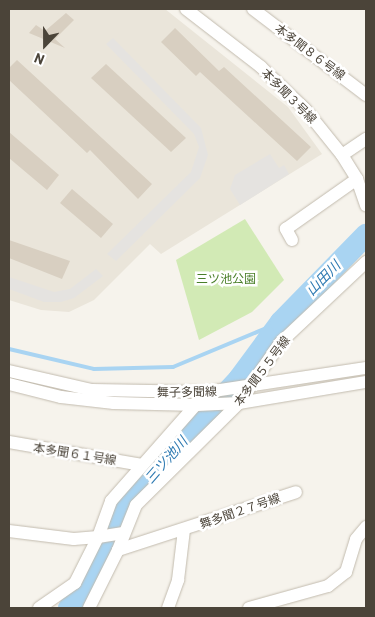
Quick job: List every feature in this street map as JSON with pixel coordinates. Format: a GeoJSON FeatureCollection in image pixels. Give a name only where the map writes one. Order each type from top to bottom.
{"type":"FeatureCollection","features":[{"type":"Feature","properties":{"kind":"street","name":"本多聞３号線"},"geometry":{"type":"LineString","coordinates":[[188,9],[292,97],[342,155],[357,179],[366,205]]}},
{"type":"Feature","properties":{"kind":"street","name":"本多聞８６号線"},"geometry":{"type":"LineString","coordinates":[[253,9],[366,95]]}},
{"type":"Feature","properties":{"kind":"street"},"geometry":{"type":"LineString","coordinates":[[342,155],[366,139]]}},
{"type":"Feature","properties":{"kind":"street"},"geometry":{"type":"LineString","coordinates":[[286,231],[357,179]]}},
{"type":"Feature","properties":{"kind":"street","name":"本多聞５５号線"},"geometry":{"type":"LineString","coordinates":[[118,550],[122,533],[136,505],[239,403],[281,342],[366,262]]}},
{"type":"Feature","properties":{"kind":"street","name":"舞子多聞線"},"geometry":{"type":"LineString","coordinates":[[9,370],[92,390],[207,392],[249,389],[366,368]]}},
{"type":"Feature","properties":{"kind":"street","name":"舞子多聞線"},"geometry":{"type":"LineString","coordinates":[[9,384],[61,397],[114,403],[197,405],[239,403],[366,382]]}},
{"type":"Feature","properties":{"kind":"street"},"geometry":{"type":"LineString","coordinates":[[39,608],[75,583],[98,537],[111,501],[207,392]]}},
{"type":"Feature","properties":{"kind":"street","name":"本多聞６１号線"},"geometry":{"type":"LineString","coordinates":[[9,442],[142,464]]}},
{"type":"Feature","properties":{"kind":"street","name":"舞多聞２７号線"},"geometry":{"type":"LineString","coordinates":[[118,550],[296,492]]}},
{"type":"Feature","properties":{"kind":"street"},"geometry":{"type":"LineString","coordinates":[[250,608],[328,586],[346,572],[356,539],[366,527]]}},
{"type":"Feature","properties":{"kind":"street","name":"舞多聞２７号線"},"geometry":{"type":"LineString","coordinates":[[168,608],[178,580],[184,530]]}},
{"type":"Feature","properties":{"kind":"street"},"geometry":{"type":"LineString","coordinates":[[9,531],[74,539],[122,533]]}},
{"type":"Feature","properties":{"kind":"street"},"geometry":{"type":"LineString","coordinates":[[89,608],[118,550]]}},
{"type":"Feature","properties":{"kind":"shaded area"},"geometry":{"type":"Polygon","coordinates":[[[9,9],[165,9],[288,107],[322,154],[161,254],[150,244],[94,300],[69,312],[41,310],[9,300],[9,9]]]}},
{"type":"Feature","properties":{"kind":"shaded area"},"geometry":{"type":"Polygon","coordinates":[[[113,38],[201,128],[208,155],[200,178],[116,261],[107,254],[191,172],[199,147],[194,134],[106,44],[113,38]]]}},
{"type":"Feature","properties":{"kind":"shaded area"},"geometry":{"type":"Polygon","coordinates":[[[270,154],[279,168],[284,165],[289,174],[240,205],[230,189],[235,175],[270,154]]]}},
{"type":"Feature","properties":{"kind":"shaded area"},"geometry":{"type":"Polygon","coordinates":[[[96,269],[103,276],[74,298],[61,302],[44,302],[9,289],[9,277],[54,292],[70,289],[96,269]]]}},
{"type":"Feature","properties":{"kind":"green space","name":"三ツ池公園"},"geometry":{"type":"Polygon","coordinates":[[[245,219],[284,280],[252,312],[199,340],[176,260],[245,219]]]}},
{"type":"Feature","properties":{"kind":"building"},"geometry":{"type":"Polygon","coordinates":[[[66,13],[74,20],[55,39],[65,48],[29,33],[36,25],[45,31],[66,13]]]}},
{"type":"Feature","properties":{"kind":"building"},"geometry":{"type":"Polygon","coordinates":[[[175,28],[219,71],[224,67],[311,147],[297,161],[200,72],[196,76],[161,42],[175,28]]]}},
{"type":"Feature","properties":{"kind":"building"},"geometry":{"type":"Polygon","coordinates":[[[17,60],[152,184],[138,199],[90,150],[87,153],[9,80],[9,68],[17,60]]]}},
{"type":"Feature","properties":{"kind":"building"},"geometry":{"type":"Polygon","coordinates":[[[106,64],[186,138],[171,152],[91,78],[106,64]]]}},
{"type":"Feature","properties":{"kind":"building"},"geometry":{"type":"Polygon","coordinates":[[[9,132],[59,175],[47,190],[9,158],[9,132]]]}},
{"type":"Feature","properties":{"kind":"building"},"geometry":{"type":"Polygon","coordinates":[[[72,189],[113,224],[101,238],[60,203],[72,189]]]}},
{"type":"Feature","properties":{"kind":"building"},"geometry":{"type":"Polygon","coordinates":[[[9,240],[70,261],[62,279],[9,258],[9,240]]]}},
{"type":"Feature","properties":{"kind":"waterway","name":"三ツ池川"},"geometry":{"type":"LineString","coordinates":[[69,608],[94,574],[115,521],[156,469],[239,379],[281,322],[366,235]]}},
{"type":"Feature","properties":{"kind":"waterway"},"geometry":{"type":"LineString","coordinates":[[9,349],[94,369],[173,367],[281,322]]}},
{"type":"Feature","properties":{"kind":"water label","name":"山田川"},"geometry":{"type":"Point","coordinates":[323,278]}}]}
